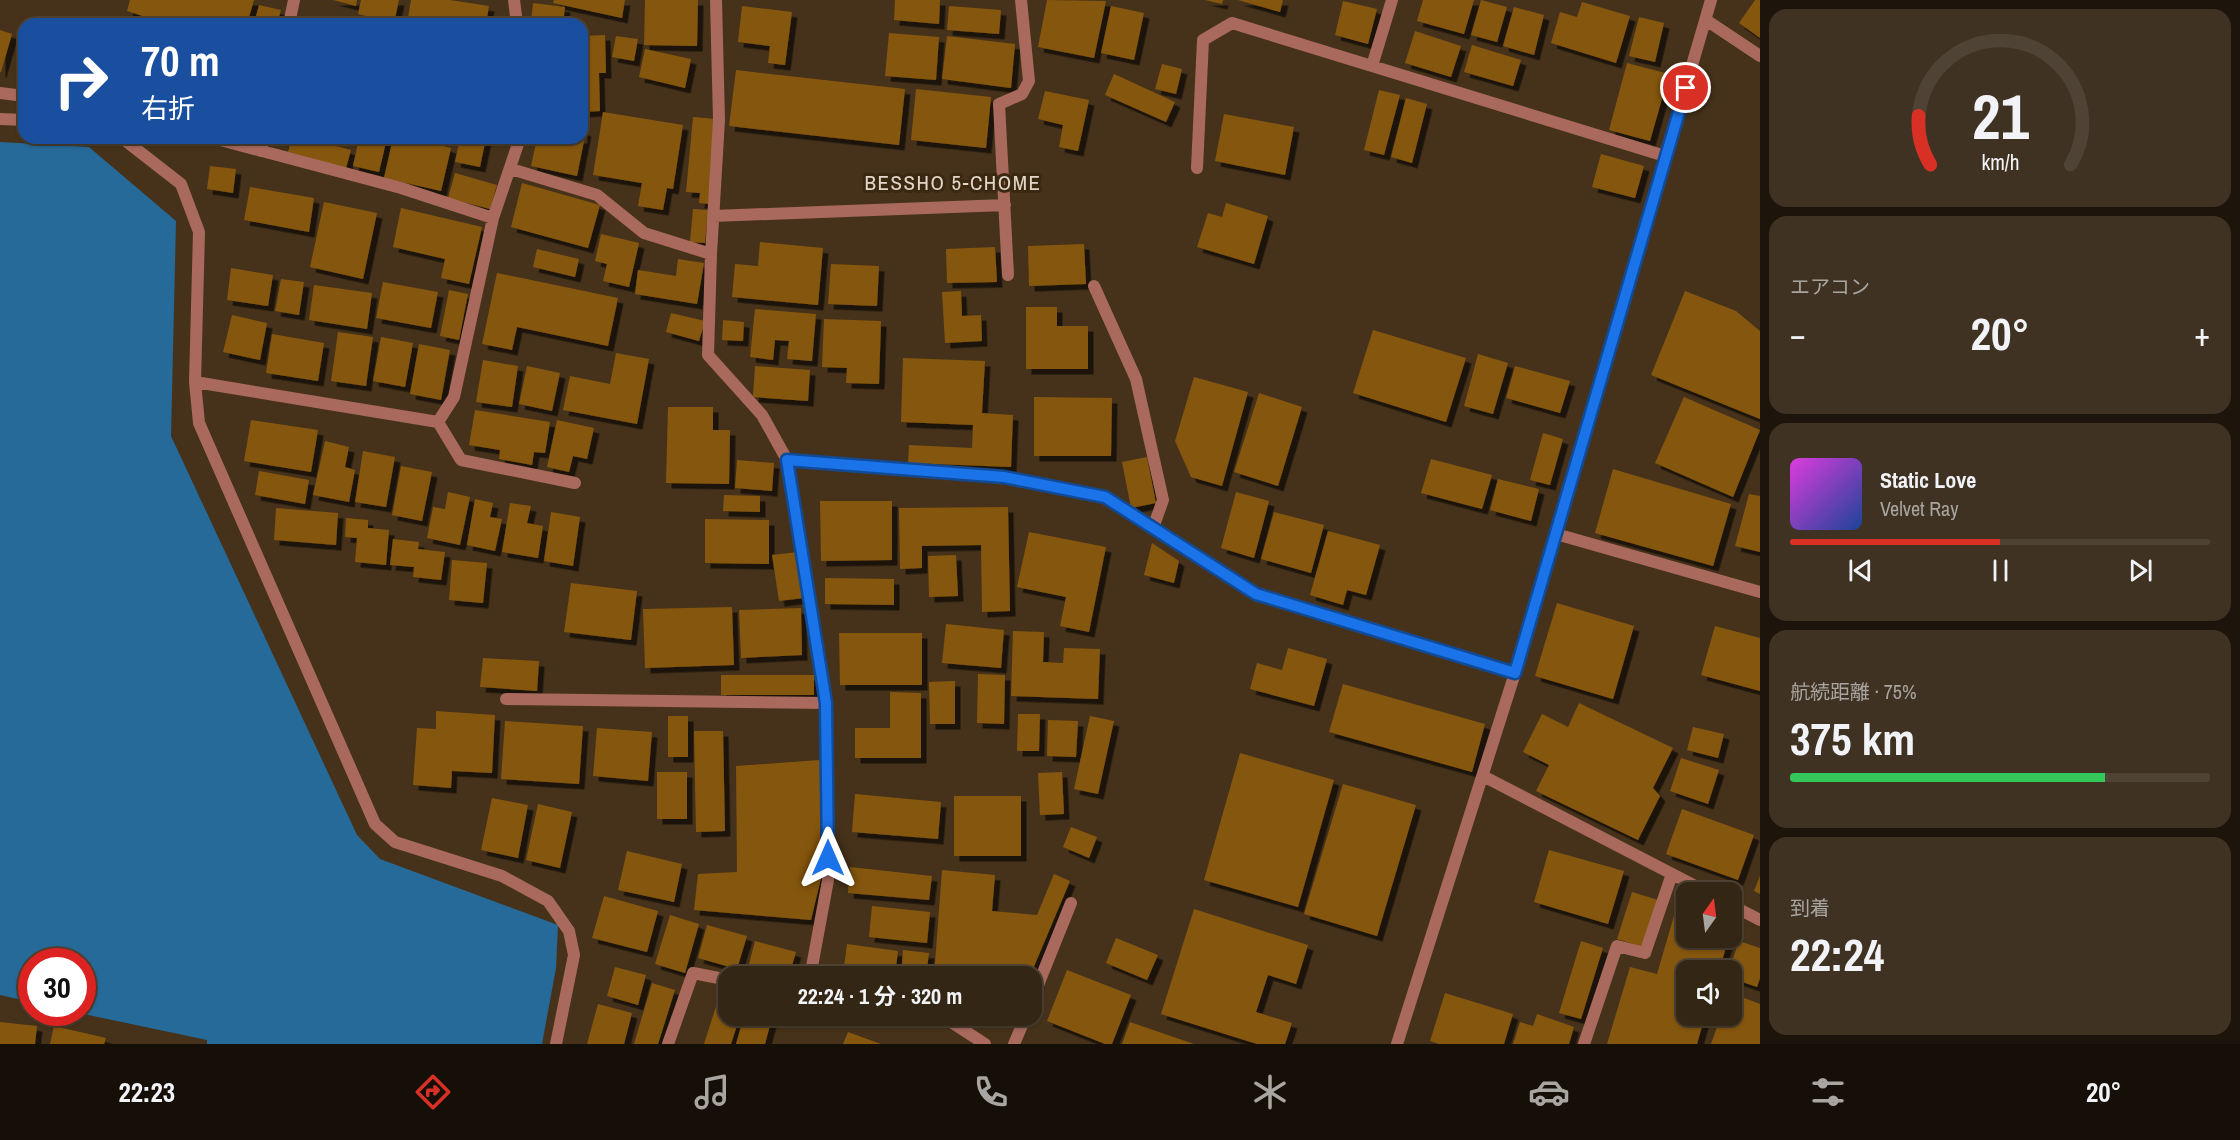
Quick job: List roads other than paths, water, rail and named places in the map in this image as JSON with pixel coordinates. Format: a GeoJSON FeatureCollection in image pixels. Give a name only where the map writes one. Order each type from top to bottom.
{"type":"FeatureCollection","features":[{"type":"Feature","properties":{"kind":"street"},"geometry":{"type":"LineString","coordinates":[[290,18],[294,0]]}},
{"type":"Feature","properties":{"kind":"street"},"geometry":{"type":"LineString","coordinates":[[514,0],[516,18]]}},
{"type":"Feature","properties":{"kind":"street"},"geometry":{"type":"LineString","coordinates":[[716,0],[719,120],[708,355],[762,415],[787,460],[826,703],[828,880],[814,966]]}},
{"type":"Feature","properties":{"kind":"street"},"geometry":{"type":"LineString","coordinates":[[1008,275],[999,104],[1022,94],[1029,81],[1021,0]]}},
{"type":"Feature","properties":{"kind":"street"},"geometry":{"type":"LineString","coordinates":[[1372,66],[1392,0]]}},
{"type":"Feature","properties":{"kind":"street"},"geometry":{"type":"LineString","coordinates":[[1397,1044],[1515,673],[1711,0]]}},
{"type":"Feature","properties":{"kind":"street"},"geometry":{"type":"LineString","coordinates":[[1706,20],[1760,56]]}},
{"type":"Feature","properties":{"kind":"street"},"geometry":{"type":"LineString","coordinates":[[1197,168],[1203,40],[1232,23],[1665,156]]}},
{"type":"Feature","properties":{"kind":"street"},"geometry":{"type":"LineString","coordinates":[[0,93],[18,95]]}},
{"type":"Feature","properties":{"kind":"street"},"geometry":{"type":"LineString","coordinates":[[0,119],[18,120]]}},
{"type":"Feature","properties":{"kind":"street"},"geometry":{"type":"LineString","coordinates":[[130,144],[181,184],[199,232],[195,381],[199,423],[375,824],[395,842],[502,876],[548,901],[569,931],[574,955],[556,1044]]}},
{"type":"Feature","properties":{"kind":"street"},"geometry":{"type":"LineString","coordinates":[[235,144],[401,188],[493,218]]}},
{"type":"Feature","properties":{"kind":"street"},"geometry":{"type":"LineString","coordinates":[[261,151],[263,144]]}},
{"type":"Feature","properties":{"kind":"street"},"geometry":{"type":"LineString","coordinates":[[438,422],[454,397],[493,218],[518,144]]}},
{"type":"Feature","properties":{"kind":"street"},"geometry":{"type":"LineString","coordinates":[[511,169],[597,195],[644,233],[711,254]]}},
{"type":"Feature","properties":{"kind":"street"},"geometry":{"type":"LineString","coordinates":[[713,216],[1005,205]]}},
{"type":"Feature","properties":{"kind":"street"},"geometry":{"type":"LineString","coordinates":[[1094,286],[1136,379],[1163,500],[1153,528]]}},
{"type":"Feature","properties":{"kind":"street"},"geometry":{"type":"LineString","coordinates":[[195,381],[438,422],[461,460],[575,483]]}},
{"type":"Feature","properties":{"kind":"street"},"geometry":{"type":"LineString","coordinates":[[787,460],[1004,477],[1105,497],[1256,594],[1515,673]]}},
{"type":"Feature","properties":{"kind":"street"},"geometry":{"type":"LineString","coordinates":[[1556,534],[1760,592]]}},
{"type":"Feature","properties":{"kind":"street"},"geometry":{"type":"LineString","coordinates":[[506,699],[826,703]]}},
{"type":"Feature","properties":{"kind":"street"},"geometry":{"type":"LineString","coordinates":[[1483,776],[1688,882]]}},
{"type":"Feature","properties":{"kind":"street"},"geometry":{"type":"LineString","coordinates":[[1584,1044],[1617,946],[1645,953],[1672,874]]}},
{"type":"Feature","properties":{"kind":"street"},"geometry":{"type":"LineString","coordinates":[[1042,975],[1071,903]]}},
{"type":"Feature","properties":{"kind":"street"},"geometry":{"type":"LineString","coordinates":[[1742,911],[1760,920]]}},
{"type":"Feature","properties":{"kind":"street"},"geometry":{"type":"LineString","coordinates":[[668,1044],[693,973],[718,978]]}},
{"type":"Feature","properties":{"kind":"street"},"geometry":{"type":"LineString","coordinates":[[957,1026],[985,1044]]}},
{"type":"Feature","properties":{"kind":"street"},"geometry":{"type":"LineString","coordinates":[[1014,1044],[1022,1026]]}},
{"type":"Feature","properties":{"kind":"water"},"geometry":{"type":"Polygon","coordinates":[[[0,142],[89,147],[176,221],[171,436],[357,835],[380,859],[558,925],[556,968],[542,1044],[207,1044],[207,1040],[96,1017],[96,948],[18,948],[18,999],[0,995],[0,142]]]}},
{"type":"Feature","properties":{"kind":"district","name":"BESSHO 5-CHOME"},"geometry":{"type":"Point","coordinates":[953,182]}}]}
